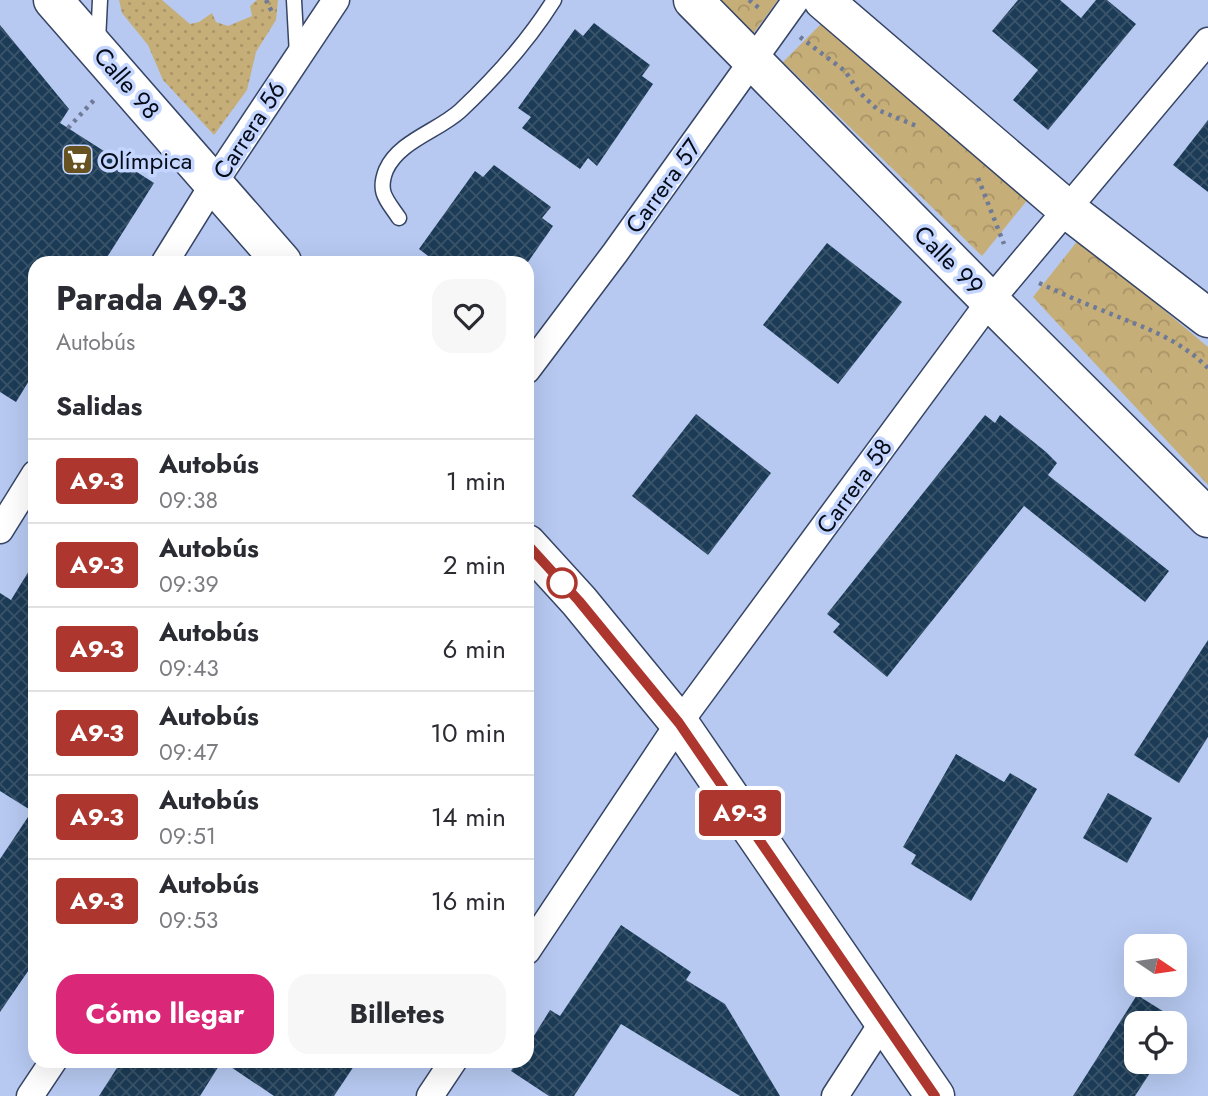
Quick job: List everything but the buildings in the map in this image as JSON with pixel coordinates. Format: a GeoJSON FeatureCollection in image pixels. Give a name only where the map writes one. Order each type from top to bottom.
{"type":"FeatureCollection","features":[{"type":"Feature","properties":{"kind":"street","name":"Calle 98"},"geometry":{"type":"LineString","coordinates":[[53,0],[277,256]]}},
{"type":"Feature","properties":{"kind":"street","name":"Carrera 56"},"geometry":{"type":"LineString","coordinates":[[169,256],[336,0]]}},
{"type":"Feature","properties":{"kind":"street","name":"Calle 99"},"geometry":{"type":"LineString","coordinates":[[693,0],[1208,518]]}},
{"type":"Feature","properties":{"kind":"street","name":"Carrera 57"},"geometry":{"type":"LineString","coordinates":[[534,360],[796,0]]}},
{"type":"Feature","properties":{"kind":"street"},"geometry":{"type":"LineString","coordinates":[[823,0],[1068,210],[1208,318]]}},
{"type":"Feature","properties":{"kind":"street","name":"Carrera 58"},"geometry":{"type":"LineString","coordinates":[[534,940],[679,723],[990,301],[1208,41]]}},
{"type":"Feature","properties":{"kind":"street"},"geometry":{"type":"LineString","coordinates":[[0,530],[28,485]]}},
{"type":"Feature","properties":{"kind":"street"},"geometry":{"type":"LineString","coordinates":[[534,552],[579,601],[679,723],[935,1096]]}},
{"type":"Feature","properties":{"kind":"street"},"geometry":{"type":"LineString","coordinates":[[835,1096],[883,1022]]}},
{"type":"Feature","properties":{"kind":"street"},"geometry":{"type":"LineString","coordinates":[[30,1096],[49,1068]]}},
{"type":"Feature","properties":{"kind":"street"},"geometry":{"type":"LineString","coordinates":[[430,1096],[449,1068]]}},
{"type":"Feature","properties":{"kind":"lane"},"geometry":{"type":"LineString","coordinates":[[100,0],[108,62]]}},
{"type":"Feature","properties":{"kind":"lane"},"geometry":{"type":"LineString","coordinates":[[294,0],[297,56]]}},
{"type":"Feature","properties":{"kind":"lane"},"geometry":{"type":"LineString","coordinates":[[400,218],[381,188],[395,155],[458,112],[506,63],[554,0]]}},
{"type":"Feature","properties":{"kind":"path"},"geometry":{"type":"LineString","coordinates":[[780,22],[845,71],[859,92],[878,110],[928,131]]}},
{"type":"Feature","properties":{"kind":"path"},"geometry":{"type":"LineString","coordinates":[[68,128],[108,62]]}},
{"type":"Feature","properties":{"kind":"path"},"geometry":{"type":"LineString","coordinates":[[975,172],[1008,255],[1017,270],[1032,281],[1100,310],[1152,328],[1195,355],[1208,368]]}},
{"type":"Feature","properties":{"kind":"green space"},"geometry":{"type":"Polygon","coordinates":[[[119,0],[162,0],[190,24],[199,22],[212,13],[216,22],[228,26],[252,16],[250,6],[257,0],[278,0],[276,20],[256,52],[247,90],[214,135],[163,80],[148,45],[122,13],[119,0]]]}},
{"type":"Feature","properties":{"kind":"green space"},"geometry":{"type":"Polygon","coordinates":[[[714,0],[778,0],[750,38],[714,0]]]}},
{"type":"Feature","properties":{"kind":"green space"},"geometry":{"type":"Polygon","coordinates":[[[828,17],[1033,193],[982,256],[783,62],[828,17]]]}},
{"type":"Feature","properties":{"kind":"green space"},"geometry":{"type":"Polygon","coordinates":[[[1079,239],[1208,347],[1208,485],[1033,297],[1079,239]]]}},
{"type":"Feature","properties":{"kind":"bus line","name":"A9-3"},"geometry":{"type":"LineString","coordinates":[[534,552],[579,601],[679,723],[935,1096]]}},
{"type":"Feature","properties":{"kind":"place","name":"Olímpica"},"geometry":{"type":"Point","coordinates":[77,160]}}]}
